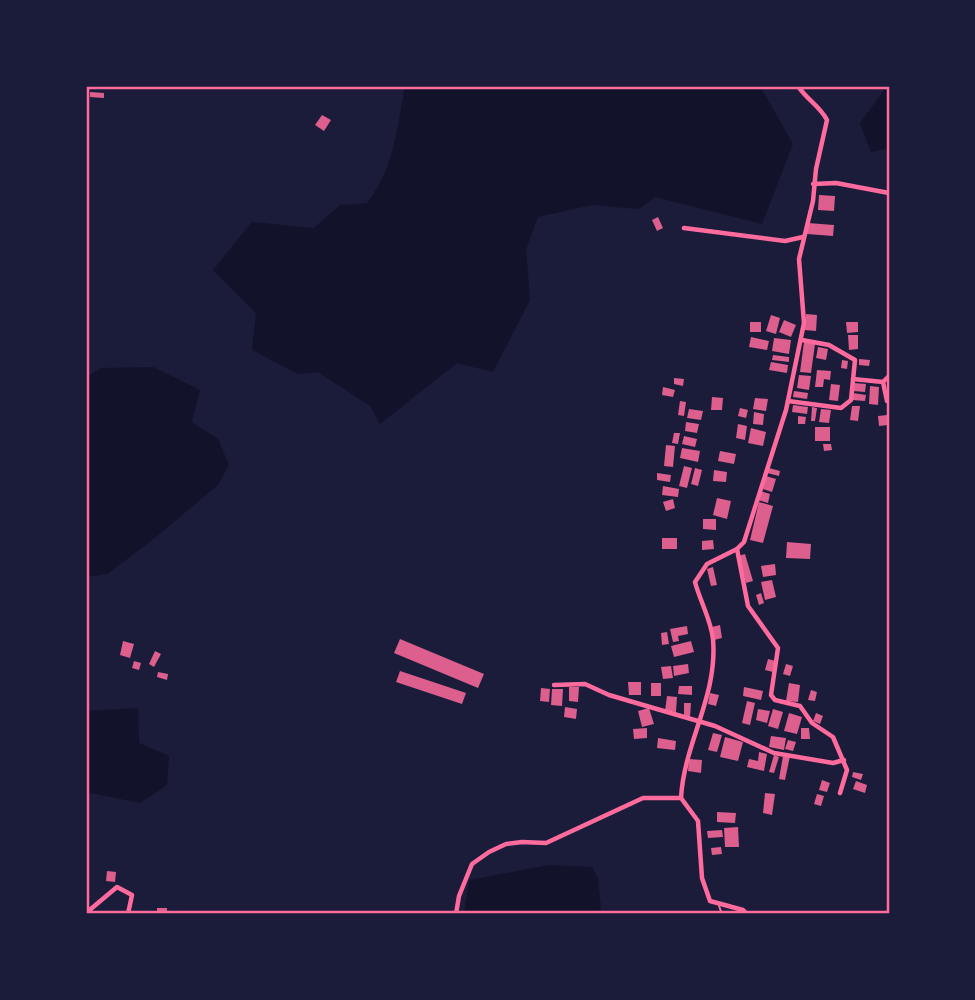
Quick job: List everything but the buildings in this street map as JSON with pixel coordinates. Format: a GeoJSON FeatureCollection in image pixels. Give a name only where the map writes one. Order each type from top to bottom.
{"type":"FeatureCollection","features":[{"type":"Feature","properties":{"kind":"street"},"geometry":{"type":"LineString","coordinates":[[747,914],[735,907],[710,901],[702,878],[698,821],[681,798],[682,778],[699,721],[708,702],[713,638],[695,582],[707,565],[737,549],[751,527],[767,462],[788,401],[802,340],[804,323],[799,259],[813,201],[813,184],[827,120],[799,86]]}},
{"type":"Feature","properties":{"kind":"street"},"geometry":{"type":"LineString","coordinates":[[813,184],[836,184],[889,193]]}},
{"type":"Feature","properties":{"kind":"street"},"geometry":{"type":"LineString","coordinates":[[684,228],[785,241],[803,237]]}},
{"type":"Feature","properties":{"kind":"street"},"geometry":{"type":"LineString","coordinates":[[788,401],[841,408],[851,400],[855,360],[853,357],[818,341],[802,340]]}},
{"type":"Feature","properties":{"kind":"street"},"geometry":{"type":"LineString","coordinates":[[883,382],[889,376]]}},
{"type":"Feature","properties":{"kind":"street"},"geometry":{"type":"LineString","coordinates":[[853,379],[883,382]]}},
{"type":"Feature","properties":{"kind":"street"},"geometry":{"type":"LineString","coordinates":[[883,382],[887,401]]}},
{"type":"Feature","properties":{"kind":"street"},"geometry":{"type":"LineString","coordinates":[[737,549],[748,606],[778,648],[772,698],[804,710],[812,723],[832,737],[847,770],[840,793]]}},
{"type":"Feature","properties":{"kind":"street"},"geometry":{"type":"LineString","coordinates":[[554,685],[585,684],[609,695],[699,721],[774,752],[833,763],[844,760]]}},
{"type":"Feature","properties":{"kind":"street"},"geometry":{"type":"LineString","coordinates":[[456,914],[459,896],[472,864],[489,852],[514,843],[546,843],[643,798],[681,798]]}},
{"type":"Feature","properties":{"kind":"street"},"geometry":{"type":"LineString","coordinates":[[86,913],[117,887],[132,895],[128,914]]}},
{"type":"Feature","properties":{"kind":"lane"},"geometry":{"type":"LineString","coordinates":[[718,905],[722,914]]}},
{"type":"Feature","properties":{"kind":"shaded area"},"geometry":{"type":"Polygon","coordinates":[[[405,86],[760,86],[793,144],[762,224],[655,197],[639,209],[592,205],[538,217],[526,249],[530,300],[493,372],[457,363],[380,424],[370,406],[318,372],[298,374],[252,350],[256,313],[213,270],[252,222],[314,228],[340,205],[367,203],[389,162],[405,86]]]}},
{"type":"Feature","properties":{"kind":"shaded area"},"geometry":{"type":"Polygon","coordinates":[[[887,86],[889,148],[871,152],[860,123],[887,86]]]}},
{"type":"Feature","properties":{"kind":"shaded area"},"geometry":{"type":"Polygon","coordinates":[[[153,367],[200,390],[192,422],[218,439],[229,465],[218,485],[151,541],[107,574],[86,577],[86,377],[101,368],[153,367]]]}},
{"type":"Feature","properties":{"kind":"shaded area"},"geometry":{"type":"Polygon","coordinates":[[[138,708],[139,743],[169,756],[167,785],[140,803],[86,792],[86,711],[138,708]]]}},
{"type":"Feature","properties":{"kind":"shaded area"},"geometry":{"type":"Polygon","coordinates":[[[549,865],[592,867],[598,879],[601,909],[591,913],[464,914],[469,880],[549,865]]]}}]}
